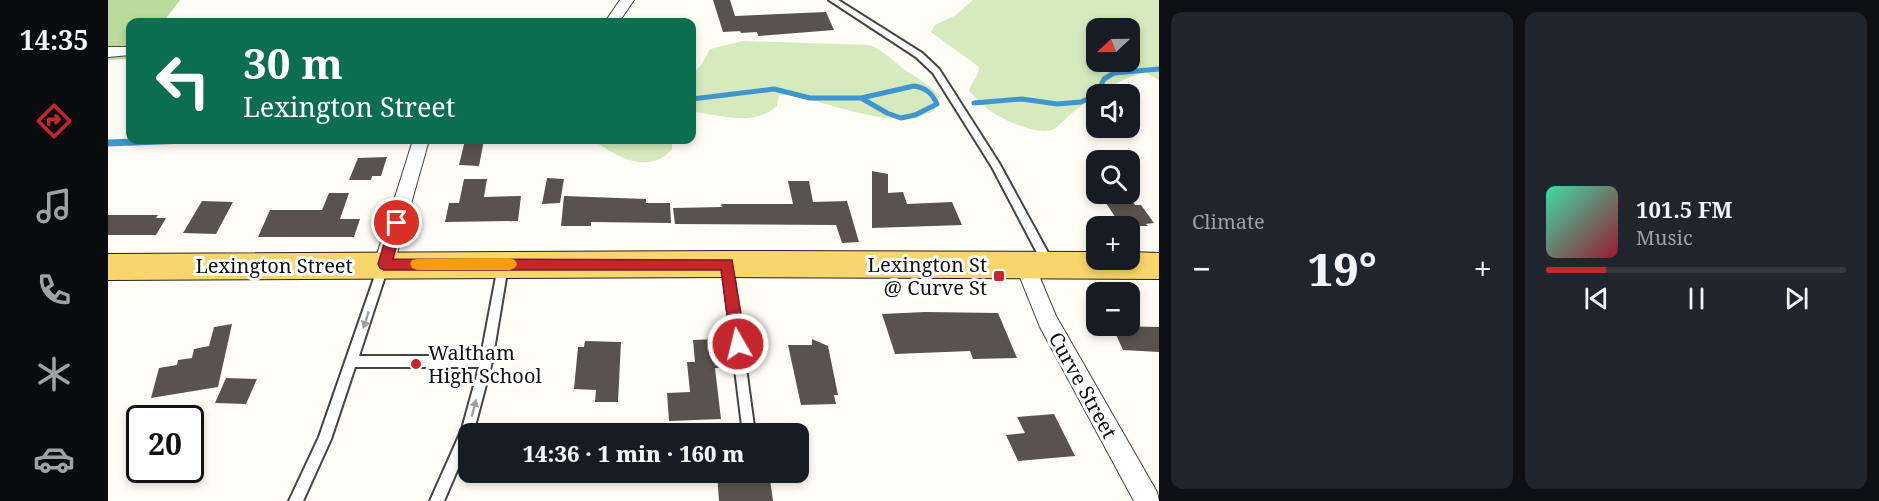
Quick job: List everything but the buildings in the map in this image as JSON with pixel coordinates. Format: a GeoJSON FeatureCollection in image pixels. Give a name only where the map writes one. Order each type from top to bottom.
{"type":"FeatureCollection","features":[{"type":"Feature","properties":{"kind":"main road","name":"Lexington Street"},"geometry":{"type":"LineString","coordinates":[[108,267],[384,264],[1159,266]]}},
{"type":"Feature","properties":{"kind":"street"},"geometry":{"type":"LineString","coordinates":[[615,18],[627,0]]}},
{"type":"Feature","properties":{"kind":"street"},"geometry":{"type":"LineString","coordinates":[[108,52],[126,51]]}},
{"type":"Feature","properties":{"kind":"street"},"geometry":{"type":"LineString","coordinates":[[384,264],[420,144]]}},
{"type":"Feature","properties":{"kind":"street","name":"Curve Street"},"geometry":{"type":"LineString","coordinates":[[1037,265],[1047,321],[1148,501]]}},
{"type":"Feature","properties":{"kind":"lane"},"geometry":{"type":"LineString","coordinates":[[833,0],[919,56],[936,70],[1001,173],[1037,265]]}},
{"type":"Feature","properties":{"kind":"lane"},"geometry":{"type":"LineString","coordinates":[[296,501],[325,439],[384,264]]}},
{"type":"Feature","properties":{"kind":"lane"},"geometry":{"type":"LineString","coordinates":[[437,501],[468,430],[486,362],[504,264]]}},
{"type":"Feature","properties":{"kind":"lane"},"geometry":{"type":"LineString","coordinates":[[727,264],[748,423]]}},
{"type":"Feature","properties":{"kind":"lane"},"geometry":{"type":"LineString","coordinates":[[353,361],[486,362]]}},
{"type":"Feature","properties":{"kind":"green space"},"geometry":{"type":"Polygon","coordinates":[[[108,0],[180,0],[166,18],[126,18],[126,59],[108,60],[108,0]]]}},
{"type":"Feature","properties":{"kind":"green space"},"geometry":{"type":"Polygon","coordinates":[[[973,0],[1159,0],[1159,80],[1145,72],[1115,84],[1086,84],[1086,103],[1060,125],[1044,131],[1027,128],[986,108],[969,91],[979,67],[931,32],[935,25],[956,15],[973,0]]]}},
{"type":"Feature","properties":{"kind":"green space"},"geometry":{"type":"Polygon","coordinates":[[[743,41],[870,45],[927,84],[939,95],[934,111],[916,118],[904,119],[872,116],[791,95],[779,95],[777,106],[767,113],[747,118],[696,113],[696,70],[710,49],[743,41]]]}},
{"type":"Feature","properties":{"kind":"green space"},"geometry":{"type":"Polygon","coordinates":[[[599,144],[672,144],[672,149],[663,157],[653,161],[632,161],[599,144]]]}},
{"type":"Feature","properties":{"kind":"waterway"},"geometry":{"type":"LineString","coordinates":[[974,103],[1022,99],[1057,104],[1081,102],[1096,95],[1104,79],[1114,73],[1159,69]]}},
{"type":"Feature","properties":{"kind":"waterway"},"geometry":{"type":"LineString","coordinates":[[914,86],[928,92],[937,104],[915,115],[901,118],[861,98],[914,86]]}},
{"type":"Feature","properties":{"kind":"waterway"},"geometry":{"type":"LineString","coordinates":[[696,99],[774,89],[810,98],[861,98]]}},
{"type":"Feature","properties":{"kind":"waterway"},"geometry":{"type":"LineString","coordinates":[[108,143],[126,142]]}},
{"type":"Feature","properties":{"kind":"slow traffic"},"geometry":{"type":"LineString","coordinates":[[417,264],[510,264]]}},
{"type":"Feature","properties":{"kind":"place","name":"Lexington St @ Curve St"},"geometry":{"type":"Point","coordinates":[999,276]}},
{"type":"Feature","properties":{"kind":"place","name":"Waltham High School"},"geometry":{"type":"Point","coordinates":[416,364]}},
{"type":"Feature","properties":{"kind":"route"},"geometry":{"type":"LineString","coordinates":[[397,223],[384,264],[727,264],[738,344]]}}]}
